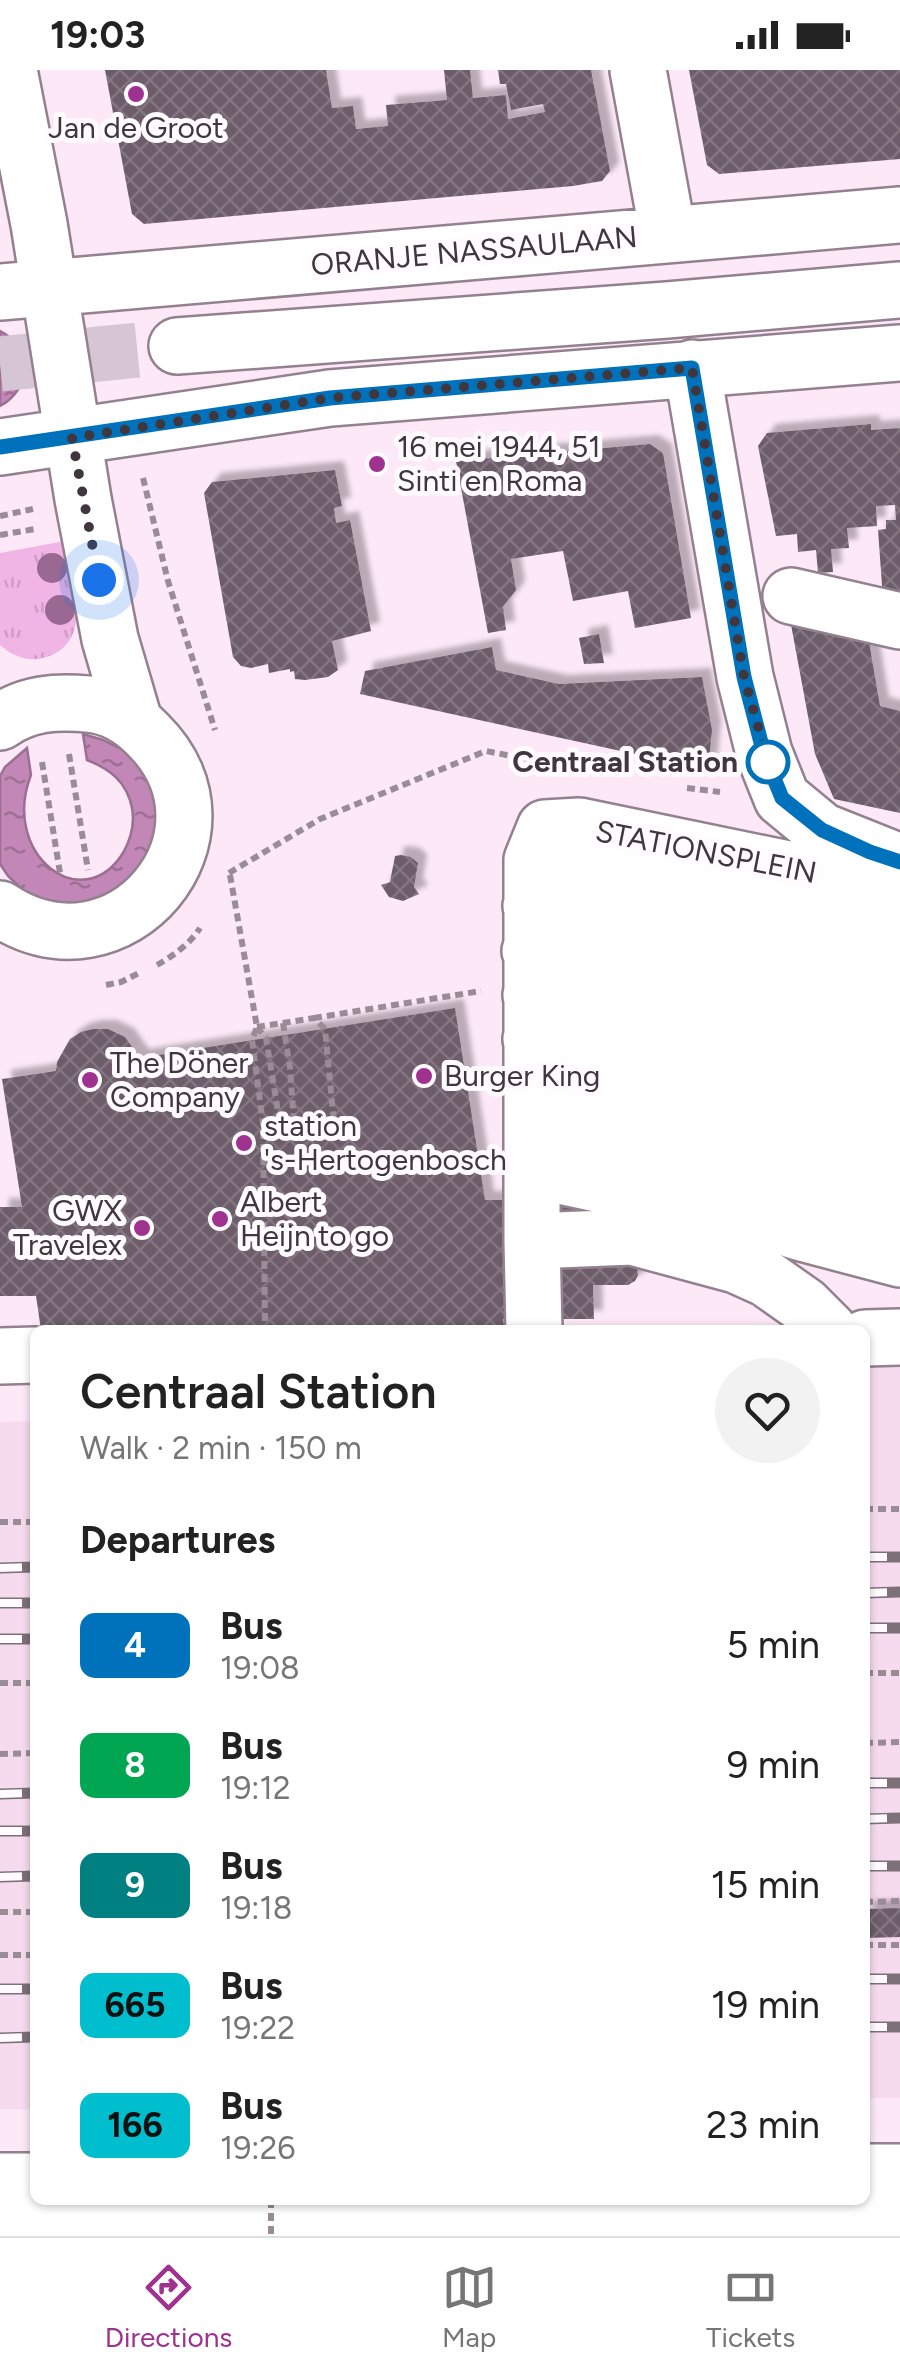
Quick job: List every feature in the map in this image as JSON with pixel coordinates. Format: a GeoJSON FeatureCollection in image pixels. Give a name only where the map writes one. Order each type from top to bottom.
{"type":"FeatureCollection","features":[{"type":"Feature","properties":{"kind":"street"},"geometry":{"type":"LineString","coordinates":[[8,70],[39,224],[24,290],[72,438],[110,639],[134,721]]}},
{"type":"Feature","properties":{"kind":"street"},"geometry":{"type":"LineString","coordinates":[[638,70],[668,234]]}},
{"type":"Feature","properties":{"kind":"street","name":"ORANJE NASSAULAAN"},"geometry":{"type":"LineString","coordinates":[[24,290],[900,215]]}},
{"type":"Feature","properties":{"kind":"street"},"geometry":{"type":"LineString","coordinates":[[177,346],[900,290]]}},
{"type":"Feature","properties":{"kind":"street"},"geometry":{"type":"LineString","coordinates":[[0,447],[330,398],[900,352]]}},
{"type":"Feature","properties":{"kind":"street"},"geometry":{"type":"LineString","coordinates":[[692,368],[744,677],[764,754],[782,798]]}},
{"type":"Feature","properties":{"kind":"street"},"geometry":{"type":"LineString","coordinates":[[791,596],[900,621]]}},
{"type":"Feature","properties":{"kind":"street"},"geometry":{"type":"LineString","coordinates":[[0,909],[40,928],[81,932],[121,920],[154,895],[177,859],[184,822],[179,783],[162,749],[134,721],[102,706],[31,710]]}},
{"type":"Feature","properties":{"kind":"street","name":"STATIONSPLEIN"},"geometry":{"type":"LineString","coordinates":[[782,798],[822,830],[900,862]]}},
{"type":"Feature","properties":{"kind":"street","name":"STATIONSPLEIN"},"geometry":{"type":"LineString","coordinates":[[900,892],[579,826],[545,828],[531,1017],[900,937]]}},
{"type":"Feature","properties":{"kind":"street"},"geometry":{"type":"LineString","coordinates":[[534,1325],[531,1017],[628,923],[900,982]]}},
{"type":"Feature","properties":{"kind":"street"},"geometry":{"type":"LineString","coordinates":[[531,1017],[630,968],[900,1027]]}},
{"type":"Feature","properties":{"kind":"street"},"geometry":{"type":"LineString","coordinates":[[531,1017],[633,1011],[900,1069]]}},
{"type":"Feature","properties":{"kind":"street"},"geometry":{"type":"LineString","coordinates":[[531,1017],[635,1056],[900,1114]]}},
{"type":"Feature","properties":{"kind":"street"},"geometry":{"type":"LineString","coordinates":[[531,1017],[631,1102],[900,1160]]}},
{"type":"Feature","properties":{"kind":"street"},"geometry":{"type":"LineString","coordinates":[[531,1017],[633,1146],[900,1205]]}},
{"type":"Feature","properties":{"kind":"street"},"geometry":{"type":"LineString","coordinates":[[531,1017],[762,1220],[900,1259]]}},
{"type":"Feature","properties":{"kind":"street"},"geometry":{"type":"LineString","coordinates":[[532,1241],[632,1237],[736,1265],[780,1287],[824,1325]]}},
{"type":"Feature","properties":{"kind":"street"},"geometry":{"type":"LineString","coordinates":[[870,1338],[900,1337]]}},
{"type":"Feature","properties":{"kind":"street"},"geometry":{"type":"LineString","coordinates":[[0,1356],[30,1355]]}},
{"type":"Feature","properties":{"kind":"street"},"geometry":{"type":"LineString","coordinates":[[870,2172],[900,2172]]}},
{"type":"Feature","properties":{"kind":"street"},"geometry":{"type":"LineString","coordinates":[[0,2181],[30,2181]]}},
{"type":"Feature","properties":{"kind":"street"},"geometry":{"type":"LineString","coordinates":[[0,2230],[502,2213],[900,2222]]}},
{"type":"Feature","properties":{"kind":"path"},"geometry":{"type":"LineString","coordinates":[[141,473],[168,581],[216,735]]}},
{"type":"Feature","properties":{"kind":"path"},"geometry":{"type":"LineString","coordinates":[[31,710],[88,871]]}},
{"type":"Feature","properties":{"kind":"path"},"geometry":{"type":"LineString","coordinates":[[31,710],[60,873]]}},
{"type":"Feature","properties":{"kind":"path"},"geometry":{"type":"LineString","coordinates":[[229,872],[320,819],[486,751],[575,768]]}},
{"type":"Feature","properties":{"kind":"path"},"geometry":{"type":"LineString","coordinates":[[683,788],[782,798]]}},
{"type":"Feature","properties":{"kind":"path"},"geometry":{"type":"LineString","coordinates":[[231,854],[229,872],[257,1027],[266,1038],[280,1124],[263,1124]]}},
{"type":"Feature","properties":{"kind":"path"},"geometry":{"type":"LineString","coordinates":[[257,1027],[488,990],[531,1017]]}},
{"type":"Feature","properties":{"kind":"path"},"geometry":{"type":"LineString","coordinates":[[314,1018],[325,1029],[334,1123]]}},
{"type":"Feature","properties":{"kind":"path"},"geometry":{"type":"LineString","coordinates":[[283,1023],[294,1124]]}},
{"type":"Feature","properties":{"kind":"path"},"geometry":{"type":"LineString","coordinates":[[257,1027],[252,1040],[263,1124],[265,1325]]}},
{"type":"Feature","properties":{"kind":"path"},"geometry":{"type":"LineString","coordinates":[[870,1509],[900,1508]]}},
{"type":"Feature","properties":{"kind":"path"},"geometry":{"type":"LineString","coordinates":[[0,1522],[30,1522]]}},
{"type":"Feature","properties":{"kind":"path"},"geometry":{"type":"LineString","coordinates":[[870,1673],[900,1673]]}},
{"type":"Feature","properties":{"kind":"path"},"geometry":{"type":"LineString","coordinates":[[0,1683],[30,1683]]}},
{"type":"Feature","properties":{"kind":"path"},"geometry":{"type":"LineString","coordinates":[[870,1743],[900,1742]]}},
{"type":"Feature","properties":{"kind":"path"},"geometry":{"type":"LineString","coordinates":[[0,1754],[30,1753]]}},
{"type":"Feature","properties":{"kind":"path"},"geometry":{"type":"LineString","coordinates":[[870,1902],[900,1901]]}},
{"type":"Feature","properties":{"kind":"path"},"geometry":{"type":"LineString","coordinates":[[0,1912],[30,1912]]}},
{"type":"Feature","properties":{"kind":"path"},"geometry":{"type":"LineString","coordinates":[[870,1945],[900,1944]]}},
{"type":"Feature","properties":{"kind":"path"},"geometry":{"type":"LineString","coordinates":[[0,1955],[30,1955]]}},
{"type":"Feature","properties":{"kind":"path"},"geometry":{"type":"LineString","coordinates":[[271,2205],[271,2236]]}},
{"type":"Feature","properties":{"kind":"shaded area"},"geometry":{"type":"Polygon","coordinates":[[[900,1360],[900,2098],[870,2098],[870,1361],[900,1360]]]}},
{"type":"Feature","properties":{"kind":"shaded area"},"geometry":{"type":"Polygon","coordinates":[[[30,1421],[30,2109],[0,2109],[0,1422],[30,1421]]]}},
{"type":"Feature","properties":{"kind":"green space"},"geometry":{"type":"Polygon","coordinates":[[[65,541],[77,608],[70,639],[60,651],[43,658],[15,655],[0,645],[0,553],[65,541]]]}},
{"type":"Feature","properties":{"kind":"water"},"geometry":{"type":"Polygon","coordinates":[[[0,331],[18,347],[24,368],[18,389],[0,406],[0,331]]]}},
{"type":"Feature","properties":{"kind":"water"},"geometry":{"type":"Polygon","coordinates":[[[83,734],[123,750],[150,782],[157,802],[156,845],[134,881],[93,904],[47,902],[25,892],[0,864],[0,776],[27,748],[31,775],[24,804],[27,830],[36,852],[50,868],[68,878],[87,879],[106,872],[128,842],[133,826],[132,808],[116,778],[87,760],[83,734]]]}},
{"type":"Feature","properties":{"kind":"building"},"geometry":{"type":"Polygon","coordinates":[[[105,70],[326,70],[332,108],[353,106],[356,129],[388,126],[386,105],[447,100],[444,70],[470,70],[473,98],[506,95],[508,119],[545,112],[543,104],[511,110],[506,84],[500,84],[498,70],[591,70],[610,171],[602,181],[573,186],[144,224],[132,214],[105,70]]]}},
{"type":"Feature","properties":{"kind":"building"},"geometry":{"type":"Polygon","coordinates":[[[689,70],[900,70],[900,159],[719,174],[707,165],[689,70]]]}},
{"type":"Feature","properties":{"kind":"building"},"geometry":{"type":"Polygon","coordinates":[[[871,424],[871,430],[900,428],[900,603],[883,599],[878,530],[886,529],[886,520],[896,520],[895,505],[876,506],[877,526],[847,528],[849,548],[831,549],[833,572],[818,573],[816,550],[798,552],[797,534],[776,536],[758,446],[767,433],[871,424]]]}},
{"type":"Feature","properties":{"kind":"building"},"geometry":{"type":"Polygon","coordinates":[[[650,444],[663,453],[691,618],[635,628],[628,591],[573,601],[563,551],[511,559],[516,590],[503,607],[506,630],[488,633],[456,461],[650,444]]]}},
{"type":"Feature","properties":{"kind":"building"},"geometry":{"type":"Polygon","coordinates":[[[335,470],[342,506],[334,508],[336,523],[350,520],[371,631],[332,641],[338,670],[328,677],[295,679],[290,669],[269,673],[268,664],[241,666],[233,657],[204,493],[212,482],[335,470]]]}},
{"type":"Feature","properties":{"kind":"building"},"geometry":{"type":"Polygon","coordinates":[[[790,619],[868,636],[880,706],[900,711],[900,813],[834,799],[815,754],[790,619]]]}},
{"type":"Feature","properties":{"kind":"building"},"geometry":{"type":"Polygon","coordinates":[[[599,634],[604,663],[584,664],[579,638],[599,634]]]}},
{"type":"Feature","properties":{"kind":"building"},"geometry":{"type":"Polygon","coordinates":[[[492,647],[496,670],[559,684],[702,677],[712,730],[708,770],[360,694],[365,671],[492,647]]]}},
{"type":"Feature","properties":{"kind":"building"},"geometry":{"type":"Polygon","coordinates":[[[395,856],[418,863],[414,887],[419,894],[403,901],[389,897],[381,885],[390,882],[395,856]]]}},
{"type":"Feature","properties":{"kind":"building","name":"station 's-Hertogenbosch"},"geometry":{"type":"Polygon","coordinates":[[[455,1008],[485,1200],[591,1200],[592,1228],[637,1265],[638,1275],[628,1285],[593,1285],[594,1319],[503,1319],[504,1325],[40,1325],[36,1296],[0,1296],[0,1207],[22,1207],[2,1079],[56,1071],[70,1039],[93,1029],[108,1029],[125,1037],[140,1058],[455,1008]]]}},
{"type":"Feature","properties":{"kind":"building"},"geometry":{"type":"Polygon","coordinates":[[[900,1908],[900,1937],[870,1938],[870,1909],[900,1908]]]}},
{"type":"Feature","properties":{"kind":"tunnel"},"geometry":{"type":"LineString","coordinates":[[0,364],[177,346]]}},
{"type":"Feature","properties":{"kind":"railway"},"geometry":{"type":"LineString","coordinates":[[870,1557],[900,1557]]}},
{"type":"Feature","properties":{"kind":"railway"},"geometry":{"type":"LineString","coordinates":[[0,1568],[30,1567]]}},
{"type":"Feature","properties":{"kind":"railway"},"geometry":{"type":"LineString","coordinates":[[870,1593],[900,1592]]}},
{"type":"Feature","properties":{"kind":"railway"},"geometry":{"type":"LineString","coordinates":[[0,1603],[30,1603]]}},
{"type":"Feature","properties":{"kind":"railway"},"geometry":{"type":"LineString","coordinates":[[870,1628],[900,1628]]}},
{"type":"Feature","properties":{"kind":"railway"},"geometry":{"type":"LineString","coordinates":[[0,1639],[30,1639]]}},
{"type":"Feature","properties":{"kind":"railway"},"geometry":{"type":"LineString","coordinates":[[870,1783],[900,1783]]}},
{"type":"Feature","properties":{"kind":"railway"},"geometry":{"type":"LineString","coordinates":[[0,1794],[30,1793]]}},
{"type":"Feature","properties":{"kind":"railway"},"geometry":{"type":"LineString","coordinates":[[870,1819],[900,1818]]}},
{"type":"Feature","properties":{"kind":"railway"},"geometry":{"type":"LineString","coordinates":[[0,1831],[30,1831]]}},
{"type":"Feature","properties":{"kind":"railway"},"geometry":{"type":"LineString","coordinates":[[870,1866],[900,1866]]}},
{"type":"Feature","properties":{"kind":"railway"},"geometry":{"type":"LineString","coordinates":[[0,1877],[30,1876]]}},
{"type":"Feature","properties":{"kind":"railway"},"geometry":{"type":"LineString","coordinates":[[870,1979],[900,1979]]}},
{"type":"Feature","properties":{"kind":"railway"},"geometry":{"type":"LineString","coordinates":[[0,1989],[30,1989]]}},
{"type":"Feature","properties":{"kind":"railway"},"geometry":{"type":"LineString","coordinates":[[870,2027],[900,2027]]}},
{"type":"Feature","properties":{"kind":"railway"},"geometry":{"type":"LineString","coordinates":[[0,2038],[30,2037]]}},
{"type":"Feature","properties":{"kind":"bus line","name":"4"},"geometry":{"type":"LineString","coordinates":[[0,447],[330,398],[692,368],[744,677],[764,754],[782,798],[822,830],[900,862]]}},
{"type":"Feature","properties":{"kind":"place","name":"Jan de Groot"},"geometry":{"type":"Point","coordinates":[136,94]}},
{"type":"Feature","properties":{"kind":"place","name":"16 mei 1944, 51 Sinti en Roma"},"geometry":{"type":"Point","coordinates":[377,464]}},
{"type":"Feature","properties":{"kind":"place","name":"Centraal Station"},"geometry":{"type":"Point","coordinates":[768,762]}},
{"type":"Feature","properties":{"kind":"place","name":"Burger King"},"geometry":{"type":"Point","coordinates":[424,1076]}},
{"type":"Feature","properties":{"kind":"place","name":"The Döner Company"},"geometry":{"type":"Point","coordinates":[90,1080]}},
{"type":"Feature","properties":{"kind":"place","name":"station 's-Hertogenbosch"},"geometry":{"type":"Point","coordinates":[244,1143]}},
{"type":"Feature","properties":{"kind":"place","name":"Albert Heijn to go"},"geometry":{"type":"Point","coordinates":[220,1219]}},
{"type":"Feature","properties":{"kind":"place","name":"GWX Travelex"},"geometry":{"type":"Point","coordinates":[142,1228]}},
{"type":"Feature","properties":{"kind":"route"},"geometry":{"type":"LineString","coordinates":[[99,580],[72,438],[330,398],[692,368],[744,677],[768,762]]}}]}
